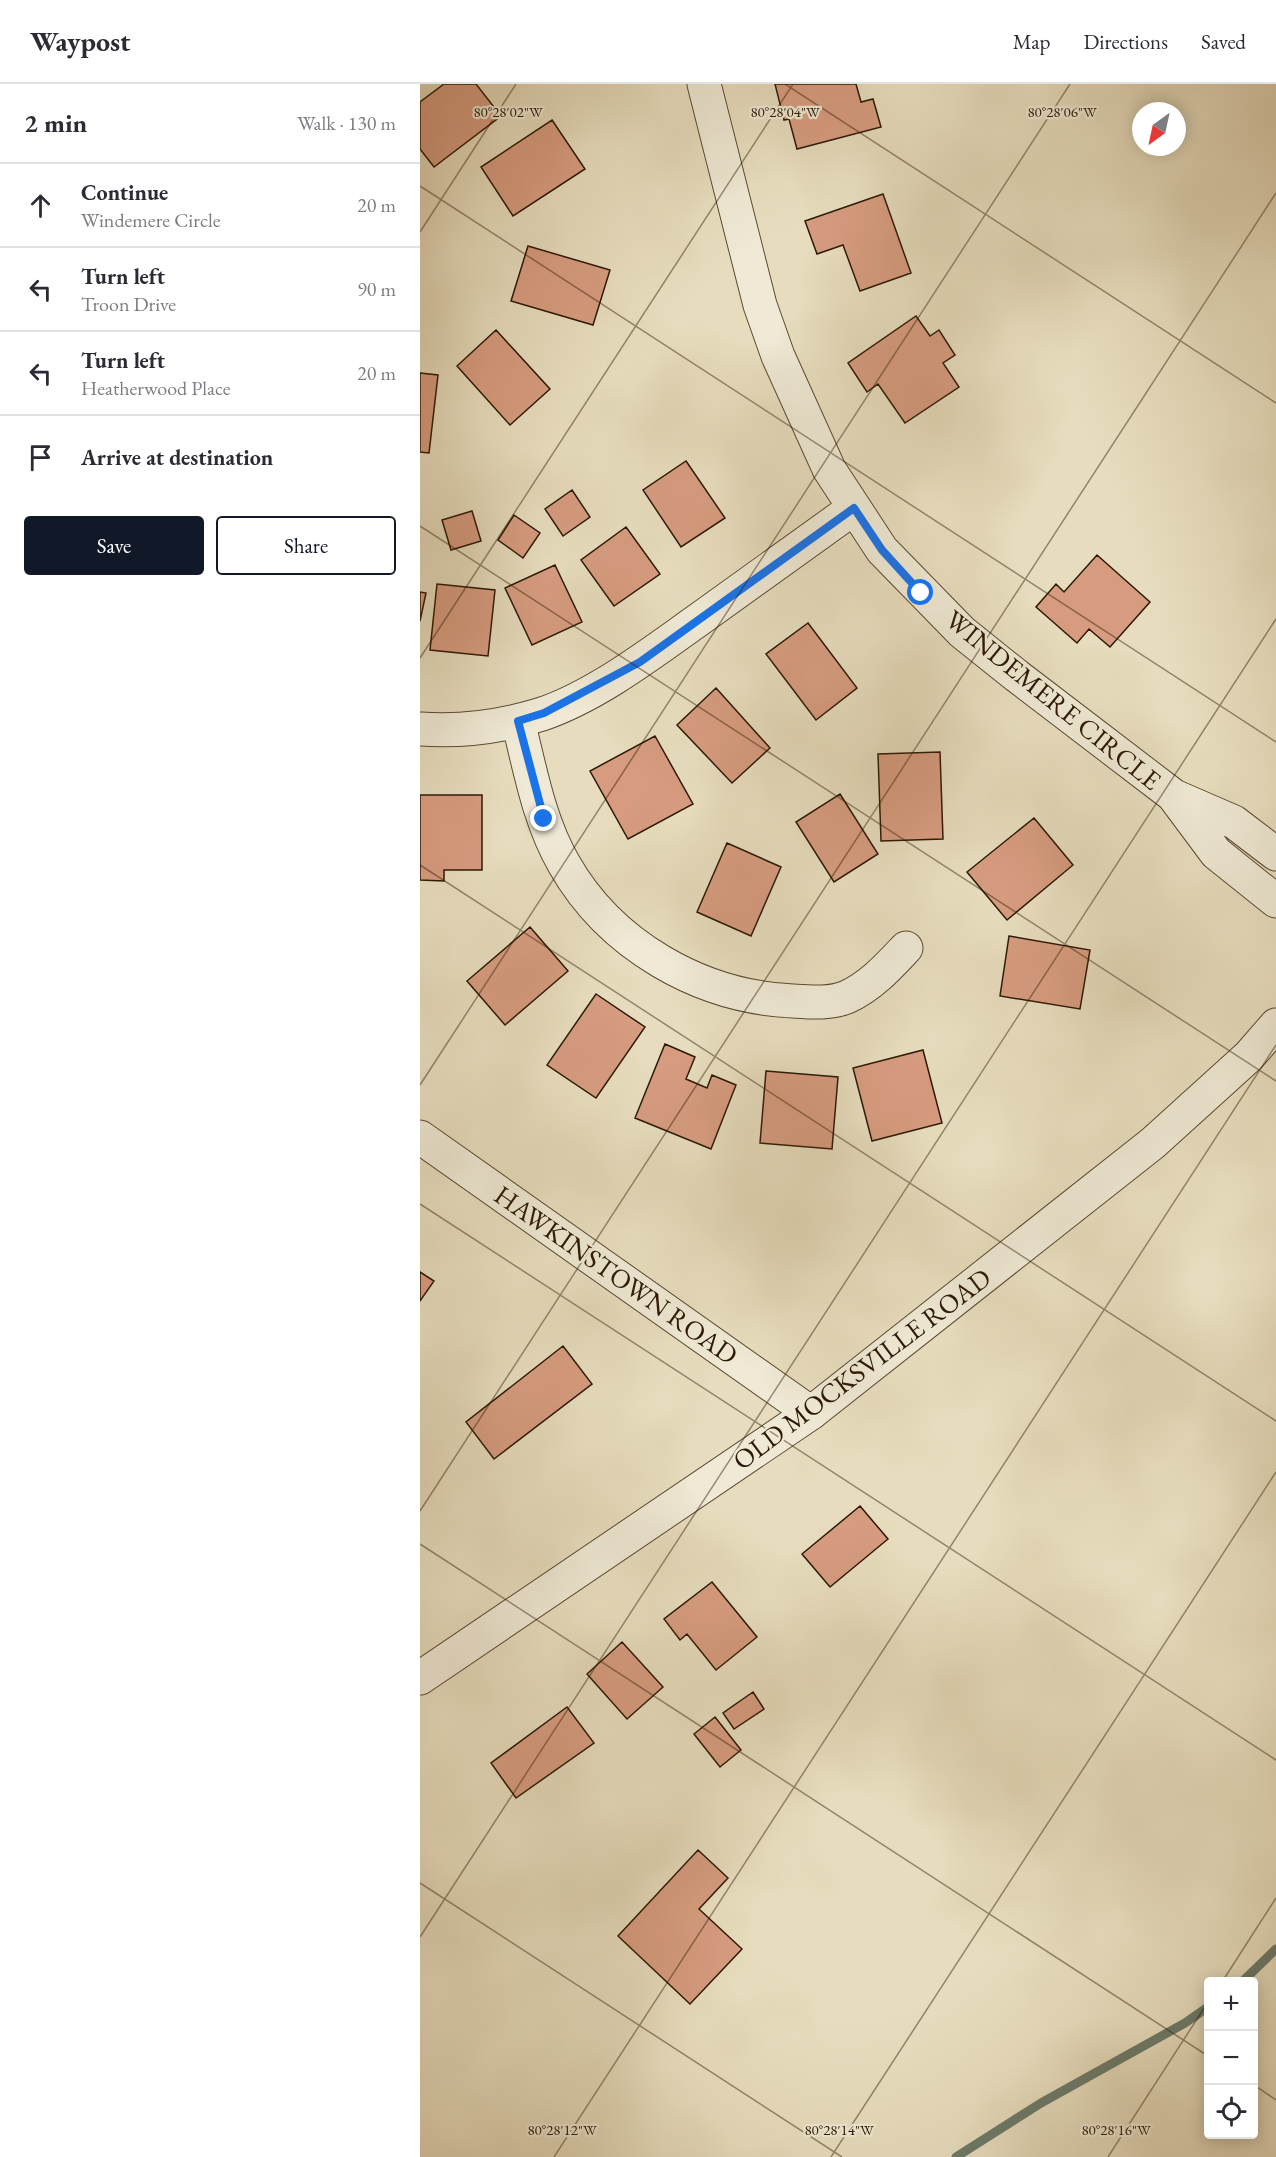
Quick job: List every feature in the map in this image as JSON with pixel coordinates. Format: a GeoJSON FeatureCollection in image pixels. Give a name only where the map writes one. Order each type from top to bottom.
{"type":"FeatureCollection","features":[{"type":"Feature","properties":{"kind":"street","name":"WINDEMERE CIRCLE"},"geometry":{"type":"LineString","coordinates":[[704,84],[760,305],[774,346],[824,460],[882,550],[962,632],[1174,796],[1234,822],[1276,854]]}},
{"type":"Feature","properties":{"kind":"street"},"geometry":{"type":"LineString","coordinates":[[420,729],[496,727],[544,713],[640,662],[854,508]]}},
{"type":"Feature","properties":{"kind":"street"},"geometry":{"type":"LineString","coordinates":[[518,721],[544,819],[563,864],[588,898],[622,937],[666,965],[716,988],[765,1000],[813,1002],[845,998],[876,980],[906,948]]}},
{"type":"Feature","properties":{"kind":"street","name":"WINDEMERE CIRCLE"},"geometry":{"type":"LineString","coordinates":[[1174,796],[1216,853],[1276,901]]}},
{"type":"Feature","properties":{"kind":"street","name":"OLD MOCKSVILLE ROAD"},"geometry":{"type":"LineString","coordinates":[[420,1678],[811,1413],[1153,1143],[1248,1056],[1276,1025]]}},
{"type":"Feature","properties":{"kind":"street","name":"HAWKINSTOWN ROAD"},"geometry":{"type":"LineString","coordinates":[[420,1137],[811,1413]]}},
{"type":"Feature","properties":{"kind":"building"},"geometry":{"type":"Polygon","coordinates":[[[444,84],[476,84],[501,116],[434,167],[420,149],[420,102],[444,84]]]}},
{"type":"Feature","properties":{"kind":"building"},"geometry":{"type":"Polygon","coordinates":[[[775,84],[856,84],[861,102],[873,99],[881,127],[797,149],[789,119],[784,120],[775,84]]]}},
{"type":"Feature","properties":{"kind":"building"},"geometry":{"type":"Polygon","coordinates":[[[552,120],[585,169],[513,216],[481,167],[552,120]]]}},
{"type":"Feature","properties":{"kind":"building"},"geometry":{"type":"Polygon","coordinates":[[[883,194],[911,273],[860,291],[843,245],[817,254],[805,221],[883,194]]]}},
{"type":"Feature","properties":{"kind":"building"},"geometry":{"type":"Polygon","coordinates":[[[528,246],[610,270],[593,325],[511,301],[528,246]]]}},
{"type":"Feature","properties":{"kind":"building"},"geometry":{"type":"Polygon","coordinates":[[[916,316],[930,336],[939,330],[955,355],[943,363],[959,387],[905,423],[878,384],[867,392],[848,363],[916,316]]]}},
{"type":"Feature","properties":{"kind":"building"},"geometry":{"type":"Polygon","coordinates":[[[496,330],[550,389],[510,425],[457,366],[496,330]]]}},
{"type":"Feature","properties":{"kind":"building"},"geometry":{"type":"Polygon","coordinates":[[[420,373],[438,375],[429,453],[420,452],[420,373]]]}},
{"type":"Feature","properties":{"kind":"building"},"geometry":{"type":"Polygon","coordinates":[[[686,461],[725,518],[681,547],[643,490],[686,461]]]}},
{"type":"Feature","properties":{"kind":"building"},"geometry":{"type":"Polygon","coordinates":[[[572,490],[590,517],[563,536],[545,509],[572,490]]]}},
{"type":"Feature","properties":{"kind":"building"},"geometry":{"type":"Polygon","coordinates":[[[472,511],[481,541],[451,550],[442,520],[472,511]]]}},
{"type":"Feature","properties":{"kind":"building"},"geometry":{"type":"Polygon","coordinates":[[[514,515],[540,533],[523,558],[498,540],[514,515]]]}},
{"type":"Feature","properties":{"kind":"building"},"geometry":{"type":"Polygon","coordinates":[[[626,527],[660,574],[614,606],[581,560],[626,527]]]}},
{"type":"Feature","properties":{"kind":"building"},"geometry":{"type":"Polygon","coordinates":[[[1097,555],[1150,602],[1110,647],[1089,629],[1077,643],[1036,607],[1056,584],[1064,592],[1097,555]]]}},
{"type":"Feature","properties":{"kind":"building"},"geometry":{"type":"Polygon","coordinates":[[[555,565],[582,622],[532,645],[505,588],[555,565]]]}},
{"type":"Feature","properties":{"kind":"building"},"geometry":{"type":"Polygon","coordinates":[[[437,584],[495,590],[488,656],[430,650],[437,584]]]}},
{"type":"Feature","properties":{"kind":"building"},"geometry":{"type":"Polygon","coordinates":[[[420,592],[426,593],[420,621],[420,592]]]}},
{"type":"Feature","properties":{"kind":"building"},"geometry":{"type":"Polygon","coordinates":[[[808,623],[857,688],[816,720],[766,654],[808,623]]]}},
{"type":"Feature","properties":{"kind":"building"},"geometry":{"type":"Polygon","coordinates":[[[716,688],[770,748],[732,783],[677,725],[716,688]]]}},
{"type":"Feature","properties":{"kind":"building"},"geometry":{"type":"Polygon","coordinates":[[[655,736],[693,804],[628,839],[590,771],[655,736]]]}},
{"type":"Feature","properties":{"kind":"building"},"geometry":{"type":"Polygon","coordinates":[[[940,752],[943,839],[881,841],[878,754],[940,752]]]}},
{"type":"Feature","properties":{"kind":"building"},"geometry":{"type":"Polygon","coordinates":[[[840,794],[878,854],[834,882],[796,822],[840,794]]]}},
{"type":"Feature","properties":{"kind":"building"},"geometry":{"type":"Polygon","coordinates":[[[420,795],[482,795],[482,870],[444,870],[444,881],[420,880],[420,795]]]}},
{"type":"Feature","properties":{"kind":"building"},"geometry":{"type":"Polygon","coordinates":[[[1034,818],[1073,865],[1007,920],[967,872],[1034,818]]]}},
{"type":"Feature","properties":{"kind":"building"},"geometry":{"type":"Polygon","coordinates":[[[727,843],[781,867],[751,936],[697,912],[727,843]]]}},
{"type":"Feature","properties":{"kind":"building"},"geometry":{"type":"Polygon","coordinates":[[[530,927],[568,971],[505,1025],[467,981],[530,927]]]}},
{"type":"Feature","properties":{"kind":"building"},"geometry":{"type":"Polygon","coordinates":[[[1009,936],[1090,950],[1080,1009],[1000,996],[1009,936]]]}},
{"type":"Feature","properties":{"kind":"building"},"geometry":{"type":"Polygon","coordinates":[[[596,994],[645,1027],[596,1098],[547,1065],[596,994]]]}},
{"type":"Feature","properties":{"kind":"building"},"geometry":{"type":"Polygon","coordinates":[[[665,1044],[695,1057],[686,1079],[707,1088],[712,1075],[736,1085],[711,1149],[635,1118],[665,1044]]]}},
{"type":"Feature","properties":{"kind":"building"},"geometry":{"type":"Polygon","coordinates":[[[923,1050],[942,1123],[872,1141],[853,1068],[923,1050]]]}},
{"type":"Feature","properties":{"kind":"building"},"geometry":{"type":"Polygon","coordinates":[[[766,1071],[838,1077],[832,1149],[760,1143],[766,1071]]]}},
{"type":"Feature","properties":{"kind":"building"},"geometry":{"type":"Polygon","coordinates":[[[420,1272],[434,1281],[420,1301],[420,1272]]]}},
{"type":"Feature","properties":{"kind":"building"},"geometry":{"type":"Polygon","coordinates":[[[563,1346],[592,1384],[494,1459],[466,1422],[563,1346]]]}},
{"type":"Feature","properties":{"kind":"building"},"geometry":{"type":"Polygon","coordinates":[[[860,1506],[888,1539],[830,1587],[802,1554],[860,1506]]]}},
{"type":"Feature","properties":{"kind":"building"},"geometry":{"type":"Polygon","coordinates":[[[712,1582],[757,1637],[716,1670],[687,1634],[680,1640],[664,1619],[712,1582]]]}},
{"type":"Feature","properties":{"kind":"building"},"geometry":{"type":"Polygon","coordinates":[[[622,1642],[663,1687],[627,1719],[587,1674],[622,1642]]]}},
{"type":"Feature","properties":{"kind":"building"},"geometry":{"type":"Polygon","coordinates":[[[753,1692],[764,1709],[734,1729],[723,1713],[753,1692]]]}},
{"type":"Feature","properties":{"kind":"building"},"geometry":{"type":"Polygon","coordinates":[[[567,1707],[594,1743],[516,1798],[491,1763],[567,1707]]]}},
{"type":"Feature","properties":{"kind":"building"},"geometry":{"type":"Polygon","coordinates":[[[715,1717],[741,1750],[720,1767],[694,1734],[715,1717]]]}},
{"type":"Feature","properties":{"kind":"building"},"geometry":{"type":"Polygon","coordinates":[[[698,1850],[728,1878],[699,1909],[742,1949],[690,2004],[618,1936],[698,1850]]]}},
{"type":"Feature","properties":{"kind":"waterway"},"geometry":{"type":"LineString","coordinates":[[1247,1977],[1276,1949]]}},
{"type":"Feature","properties":{"kind":"waterway"},"geometry":{"type":"LineString","coordinates":[[956,2157],[1041,2103],[1185,2023],[1204,2010]]}},
{"type":"Feature","properties":{"kind":"route"},"geometry":{"type":"LineString","coordinates":[[544,819],[518,721],[544,713],[590,691],[640,662],[854,508],[882,550],[921,593]]}}]}
